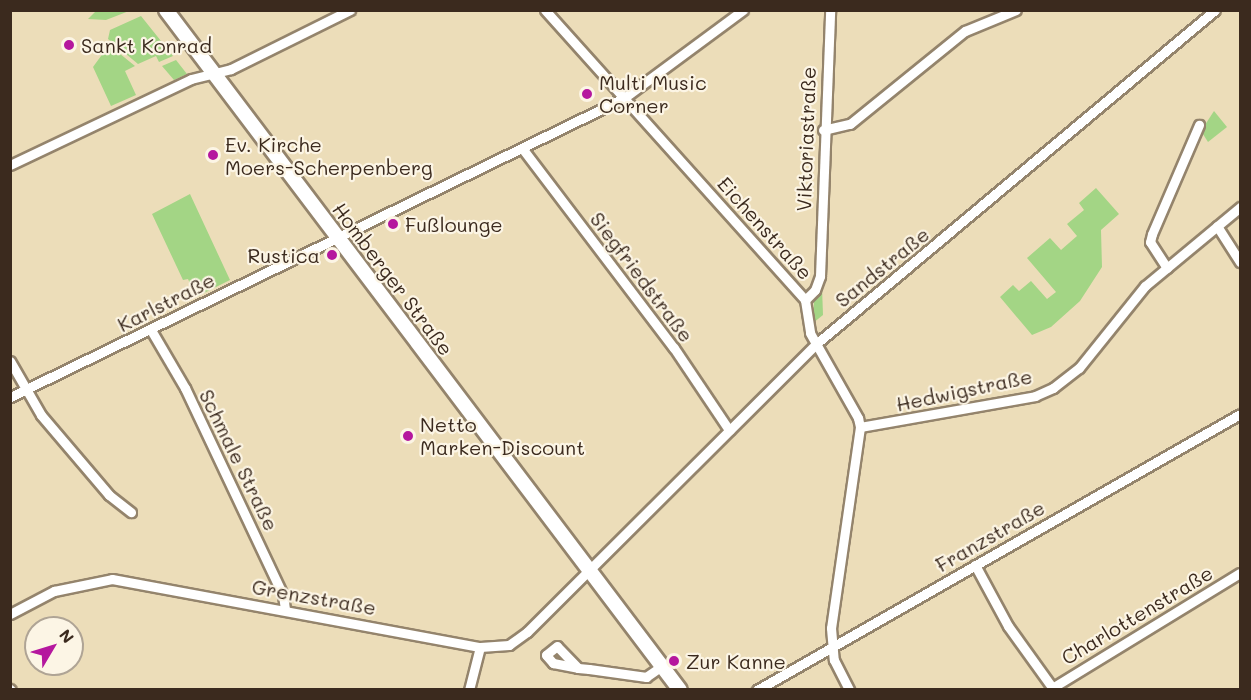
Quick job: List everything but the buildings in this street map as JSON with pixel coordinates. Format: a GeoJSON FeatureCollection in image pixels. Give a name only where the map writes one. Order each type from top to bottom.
{"type":"FeatureCollection","features":[{"type":"Feature","properties":{"kind":"main road","name":"Homberger Straße"},"geometry":{"type":"LineString","coordinates":[[166,10],[680,690]]}},
{"type":"Feature","properties":{"kind":"street"},"geometry":{"type":"LineString","coordinates":[[10,165],[191,79],[231,69],[350,10]]}},
{"type":"Feature","properties":{"kind":"street","name":"Eichenstraße"},"geometry":{"type":"LineString","coordinates":[[545,10],[805,300],[810,333],[860,427]]}},
{"type":"Feature","properties":{"kind":"street","name":"Karlstraße"},"geometry":{"type":"LineString","coordinates":[[10,398],[624,98],[743,10]]}},
{"type":"Feature","properties":{"kind":"street","name":"Viktoriastraße"},"geometry":{"type":"LineString","coordinates":[[805,300],[815,290],[820,276],[823,130],[830,10]]}},
{"type":"Feature","properties":{"kind":"street","name":"Sandstraße"},"geometry":{"type":"LineString","coordinates":[[589,570],[816,344],[1215,10]]}},
{"type":"Feature","properties":{"kind":"street"},"geometry":{"type":"LineString","coordinates":[[823,130],[850,124],[965,31],[1010,11]]}},
{"type":"Feature","properties":{"kind":"street"},"geometry":{"type":"LineString","coordinates":[[1167,268],[1150,242],[1199,125]]}},
{"type":"Feature","properties":{"kind":"street","name":"Siegfriedstraße"},"geometry":{"type":"LineString","coordinates":[[522,148],[674,348],[729,430]]}},
{"type":"Feature","properties":{"kind":"street","name":"Hedwigstraße"},"geometry":{"type":"LineString","coordinates":[[860,427],[1035,396],[1053,388],[1079,368],[1124,308],[1167,268],[1240,207]]}},
{"type":"Feature","properties":{"kind":"street"},"geometry":{"type":"LineString","coordinates":[[1217,226],[1240,262]]}},
{"type":"Feature","properties":{"kind":"street","name":"Schmale Straße"},"geometry":{"type":"LineString","coordinates":[[151,330],[190,399],[284,595],[285,609]]}},
{"type":"Feature","properties":{"kind":"street"},"geometry":{"type":"LineString","coordinates":[[10,360],[25,390],[109,495],[131,512]]}},
{"type":"Feature","properties":{"kind":"street","name":"Franzstraße"},"geometry":{"type":"LineString","coordinates":[[757,690],[1240,414]]}},
{"type":"Feature","properties":{"kind":"street"},"geometry":{"type":"LineString","coordinates":[[849,690],[838,673],[832,646],[833,605],[860,427]]}},
{"type":"Feature","properties":{"kind":"street"},"geometry":{"type":"LineString","coordinates":[[975,565],[1008,626],[1053,689]]}},
{"type":"Feature","properties":{"kind":"street","name":"Grenzstraße"},"geometry":{"type":"LineString","coordinates":[[10,614],[54,591],[112,579],[285,609],[480,647],[509,645],[527,632],[589,570]]}},
{"type":"Feature","properties":{"kind":"street","name":"Charlottenstraße"},"geometry":{"type":"LineString","coordinates":[[1053,689],[1240,573]]}},
{"type":"Feature","properties":{"kind":"street"},"geometry":{"type":"LineString","coordinates":[[469,690],[480,647]]}},
{"type":"Feature","properties":{"kind":"street"},"geometry":{"type":"LineString","coordinates":[[578,668],[646,677],[662,666]]}},
{"type":"Feature","properties":{"kind":"green space"},"geometry":{"type":"Polygon","coordinates":[[[97,10],[129,11],[106,20],[88,19],[97,10]]]}},
{"type":"Feature","properties":{"kind":"green space"},"geometry":{"type":"Polygon","coordinates":[[[141,16],[173,56],[159,62],[156,56],[138,64],[108,39],[110,30],[141,16]]]}},
{"type":"Feature","properties":{"kind":"green space"},"geometry":{"type":"Polygon","coordinates":[[[109,45],[135,66],[125,71],[136,95],[111,106],[93,67],[109,45]]]}},
{"type":"Feature","properties":{"kind":"green space"},"geometry":{"type":"Polygon","coordinates":[[[176,60],[187,74],[174,80],[162,66],[176,60]]]}},
{"type":"Feature","properties":{"kind":"green space"},"geometry":{"type":"Polygon","coordinates":[[[1214,111],[1227,127],[1208,142],[1201,131],[1214,111]]]}},
{"type":"Feature","properties":{"kind":"green space"},"geometry":{"type":"Polygon","coordinates":[[[1096,188],[1119,214],[1101,230],[1102,267],[1080,301],[1051,327],[1032,335],[1000,297],[1013,285],[1019,291],[1031,281],[1047,299],[1056,292],[1027,258],[1050,238],[1061,250],[1077,236],[1067,224],[1084,210],[1079,203],[1096,188]]]}},
{"type":"Feature","properties":{"kind":"green space"},"geometry":{"type":"Polygon","coordinates":[[[190,194],[230,280],[196,297],[188,279],[183,280],[152,214],[190,194]]]}},
{"type":"Feature","properties":{"kind":"green space"},"geometry":{"type":"Polygon","coordinates":[[[822,287],[823,315],[813,323],[814,301],[822,287]]]}},
{"type":"Feature","properties":{"kind":"place","name":"Sankt Konrad"},"geometry":{"type":"Point","coordinates":[69,45]}},
{"type":"Feature","properties":{"kind":"place","name":"Multi Music Corner"},"geometry":{"type":"Point","coordinates":[587,94]}},
{"type":"Feature","properties":{"kind":"place","name":"Ev. Kirche Moers-Scherpenberg"},"geometry":{"type":"Point","coordinates":[213,155]}},
{"type":"Feature","properties":{"kind":"place","name":"Fußlounge"},"geometry":{"type":"Point","coordinates":[393,224]}},
{"type":"Feature","properties":{"kind":"place","name":"Rustica"},"geometry":{"type":"Point","coordinates":[332,255]}},
{"type":"Feature","properties":{"kind":"place","name":"Netto Marken-Discount"},"geometry":{"type":"Point","coordinates":[408,436]}},
{"type":"Feature","properties":{"kind":"place","name":"Zur Kanne"},"geometry":{"type":"Point","coordinates":[674,661]}}]}
